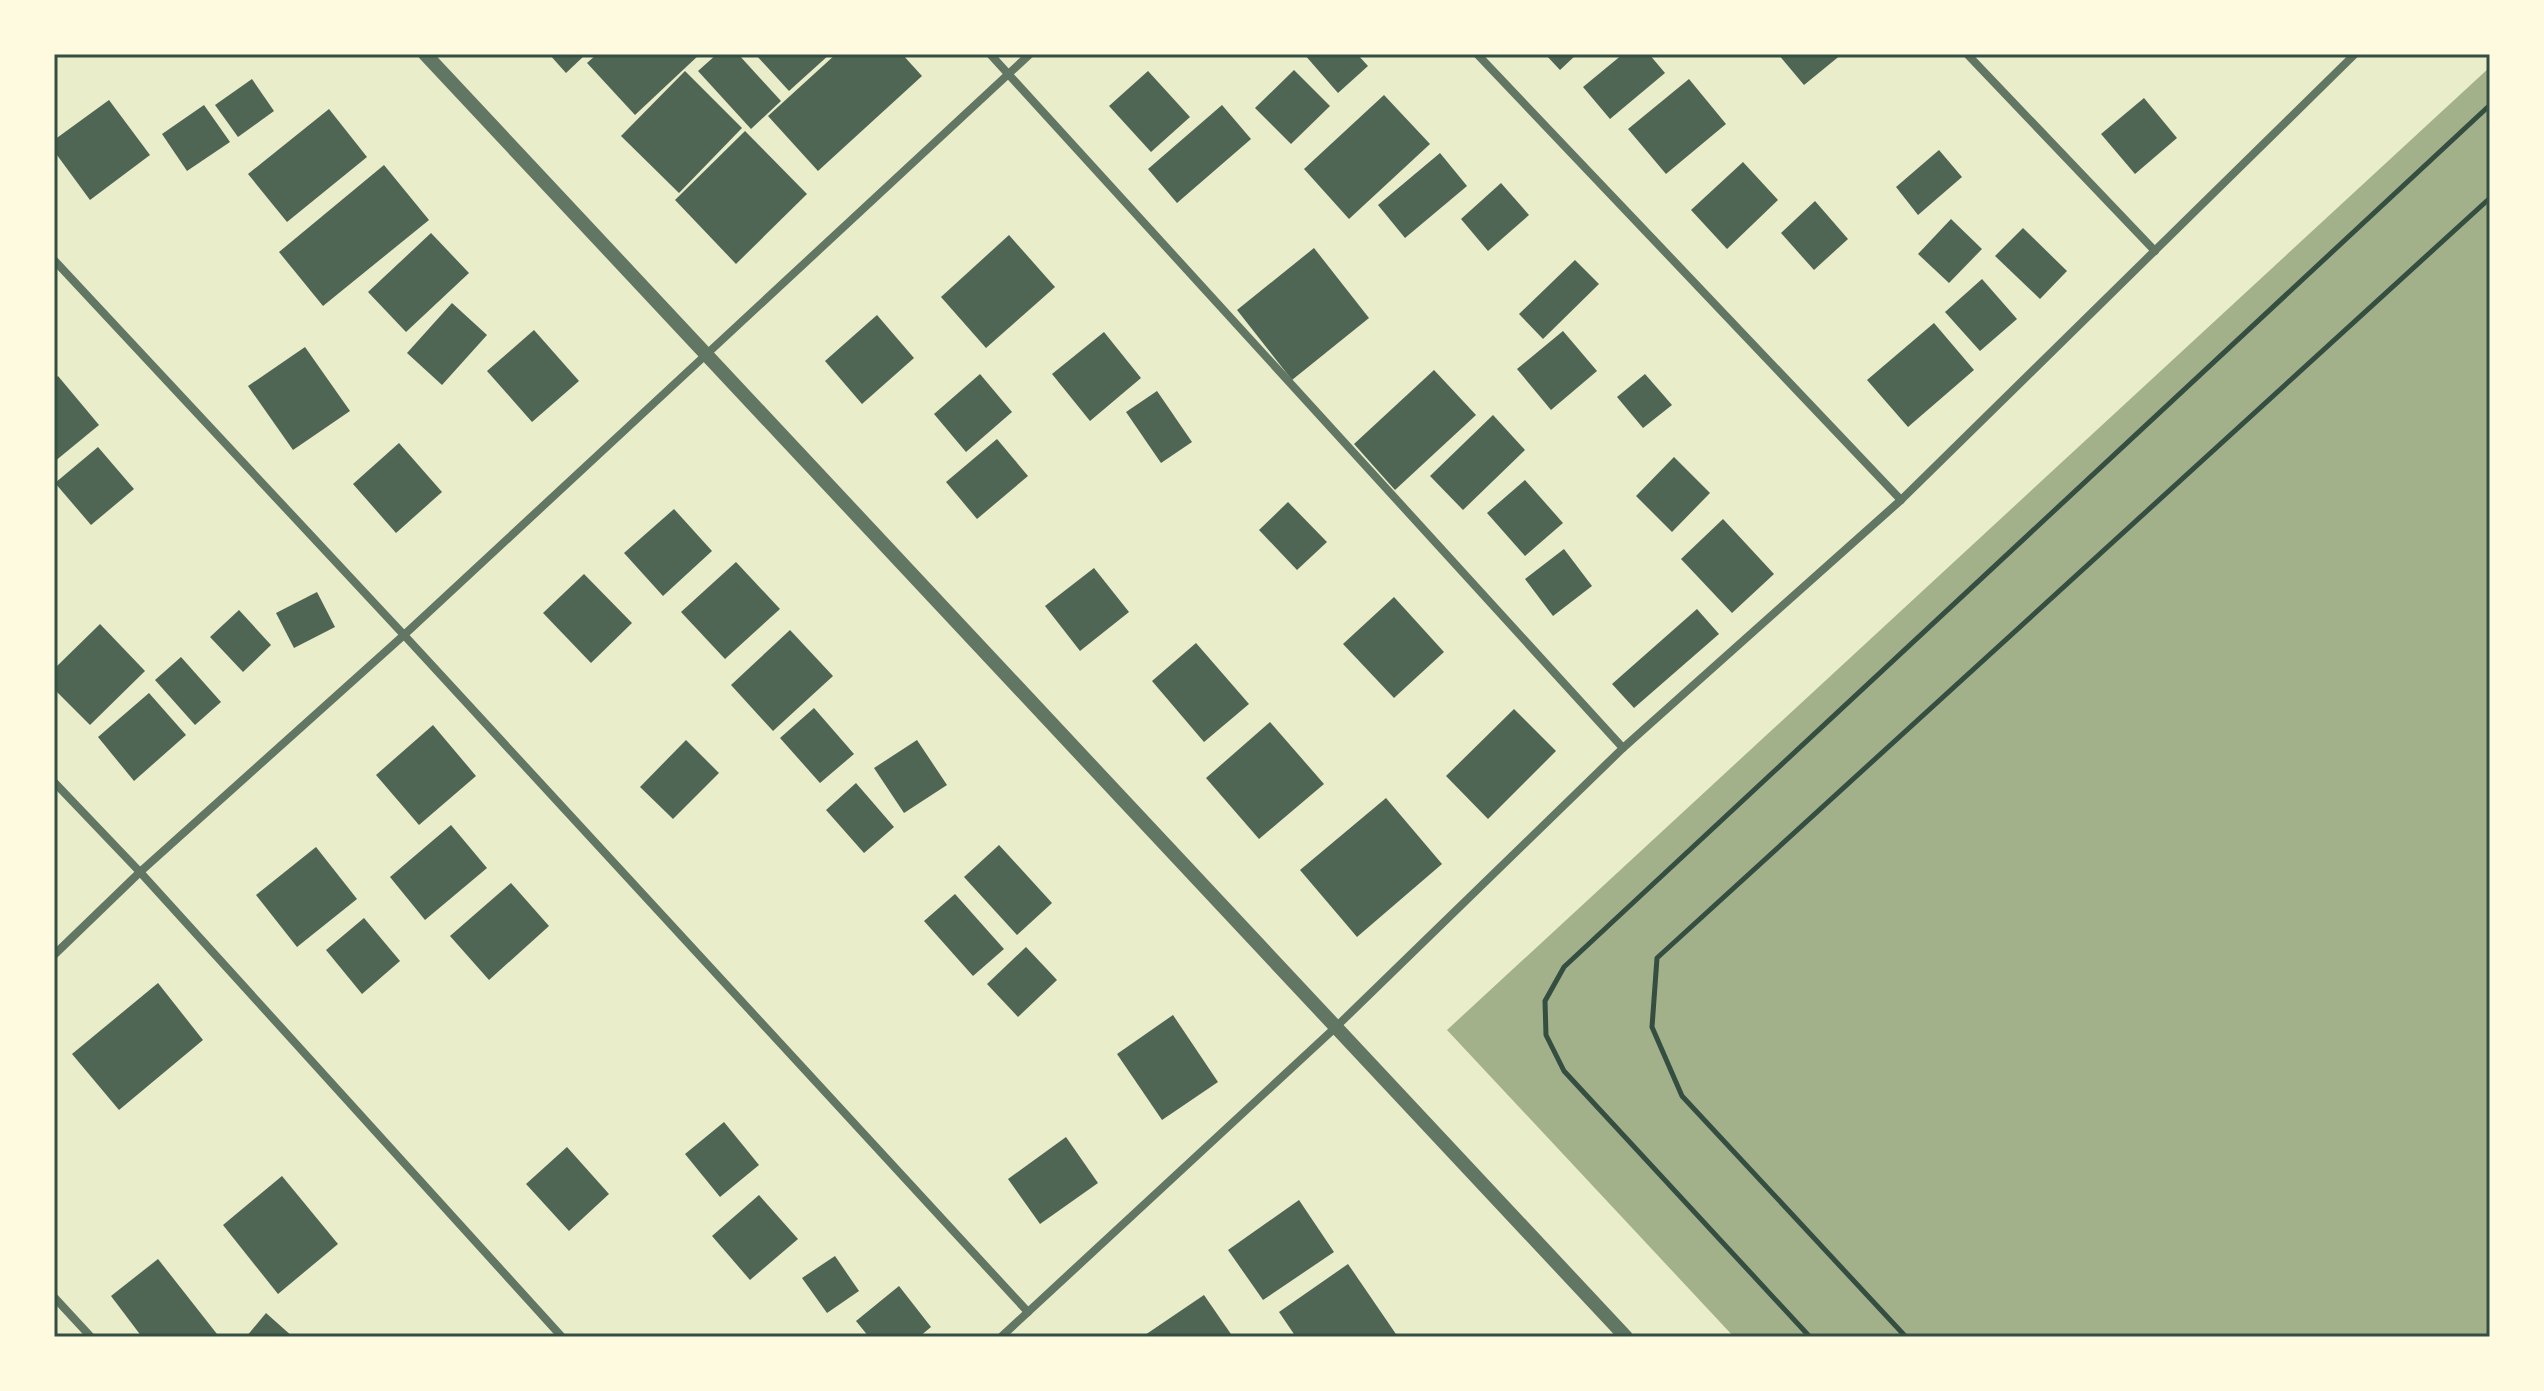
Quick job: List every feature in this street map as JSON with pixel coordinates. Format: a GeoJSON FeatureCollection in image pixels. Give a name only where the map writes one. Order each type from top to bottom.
{"type":"FeatureCollection","features":[{"type":"Feature","properties":{"kind":"street"},"geometry":{"type":"LineString","coordinates":[[425,54],[1626,1337]]}},
{"type":"Feature","properties":{"kind":"street"},"geometry":{"type":"LineString","coordinates":[[990,54],[1623,748]]}},
{"type":"Feature","properties":{"kind":"street"},"geometry":{"type":"LineString","coordinates":[[54,955],[140,872],[404,635],[1030,54]]}},
{"type":"Feature","properties":{"kind":"street"},"geometry":{"type":"LineString","coordinates":[[1477,54],[1901,500]]}},
{"type":"Feature","properties":{"kind":"street"},"geometry":{"type":"LineString","coordinates":[[1967,54],[2155,251]]}},
{"type":"Feature","properties":{"kind":"street"},"geometry":{"type":"LineString","coordinates":[[1001,1337],[1337,1026],[1623,748],[1901,500],[2355,54]]}},
{"type":"Feature","properties":{"kind":"street"},"geometry":{"type":"LineString","coordinates":[[54,260],[1028,1312]]}},
{"type":"Feature","properties":{"kind":"street"},"geometry":{"type":"LineString","coordinates":[[54,782],[140,872],[562,1337]]}},
{"type":"Feature","properties":{"kind":"street"},"geometry":{"type":"LineString","coordinates":[[54,1297],[91,1337]]}},
{"type":"Feature","properties":{"kind":"path"},"geometry":{"type":"LineString","coordinates":[[1810,1337],[1564,1071],[1546,1035],[1545,1001],[1564,967],[2490,105]]}},
{"type":"Feature","properties":{"kind":"path"},"geometry":{"type":"LineString","coordinates":[[1906,1337],[1682,1096],[1652,1027],[1657,958],[2490,198]]}},
{"type":"Feature","properties":{"kind":"shaded area"},"geometry":{"type":"Polygon","coordinates":[[[2490,67],[2490,1337],[1734,1337],[1447,1030],[2490,67]]]}},
{"type":"Feature","properties":{"kind":"building"},"geometry":{"type":"Polygon","coordinates":[[[549,54],[586,54],[566,73],[549,54]]]}},
{"type":"Feature","properties":{"kind":"building"},"geometry":{"type":"Polygon","coordinates":[[[597,54],[700,54],[635,115],[587,63],[597,54]]]}},
{"type":"Feature","properties":{"kind":"building"},"geometry":{"type":"Polygon","coordinates":[[[717,54],[738,54],[781,101],[751,129],[698,71],[717,54]]]}},
{"type":"Feature","properties":{"kind":"building"},"geometry":{"type":"Polygon","coordinates":[[[755,54],[830,54],[789,91],[755,54]]]}},
{"type":"Feature","properties":{"kind":"building"},"geometry":{"type":"Polygon","coordinates":[[[836,54],[902,54],[922,76],[818,171],[768,116],[836,54]]]}},
{"type":"Feature","properties":{"kind":"building"},"geometry":{"type":"Polygon","coordinates":[[[1304,54],[1357,54],[1368,66],[1338,93],[1304,54]]]}},
{"type":"Feature","properties":{"kind":"building"},"geometry":{"type":"Polygon","coordinates":[[[1545,54],[1577,54],[1560,70],[1545,54]]]}},
{"type":"Feature","properties":{"kind":"building"},"geometry":{"type":"Polygon","coordinates":[[[1623,54],[1649,54],[1665,73],[1610,119],[1583,87],[1623,54]]]}},
{"type":"Feature","properties":{"kind":"building"},"geometry":{"type":"Polygon","coordinates":[[[1778,54],[1842,54],[1804,85],[1778,54]]]}},
{"type":"Feature","properties":{"kind":"building"},"geometry":{"type":"Polygon","coordinates":[[[1294,70],[1330,106],[1291,144],[1255,108],[1294,70]]]}},
{"type":"Feature","properties":{"kind":"building"},"geometry":{"type":"Polygon","coordinates":[[[685,71],[742,128],[679,193],[621,136],[685,71]]]}},
{"type":"Feature","properties":{"kind":"building"},"geometry":{"type":"Polygon","coordinates":[[[1148,71],[1190,117],[1151,152],[1109,106],[1148,71]]]}},
{"type":"Feature","properties":{"kind":"building"},"geometry":{"type":"Polygon","coordinates":[[[252,79],[274,111],[238,137],[215,105],[252,79]]]}},
{"type":"Feature","properties":{"kind":"building"},"geometry":{"type":"Polygon","coordinates":[[[1689,79],[1726,124],[1666,174],[1628,129],[1689,79]]]}},
{"type":"Feature","properties":{"kind":"building"},"geometry":{"type":"Polygon","coordinates":[[[1384,95],[1430,144],[1349,219],[1304,169],[1384,95]]]}},
{"type":"Feature","properties":{"kind":"building"},"geometry":{"type":"Polygon","coordinates":[[[2144,98],[2177,138],[2135,174],[2101,134],[2144,98]]]}},
{"type":"Feature","properties":{"kind":"building"},"geometry":{"type":"Polygon","coordinates":[[[109,100],[150,155],[90,200],[54,151],[54,140],[109,100]]]}},
{"type":"Feature","properties":{"kind":"building"},"geometry":{"type":"Polygon","coordinates":[[[204,105],[230,142],[187,171],[162,134],[204,105]]]}},
{"type":"Feature","properties":{"kind":"building"},"geometry":{"type":"Polygon","coordinates":[[[1222,105],[1251,139],[1177,203],[1148,169],[1222,105]]]}},
{"type":"Feature","properties":{"kind":"building"},"geometry":{"type":"Polygon","coordinates":[[[329,109],[367,157],[287,222],[248,174],[329,109]]]}},
{"type":"Feature","properties":{"kind":"building"},"geometry":{"type":"Polygon","coordinates":[[[745,131],[807,194],[736,264],[675,200],[745,131]]]}},
{"type":"Feature","properties":{"kind":"building"},"geometry":{"type":"Polygon","coordinates":[[[1939,150],[1962,177],[1918,215],[1896,187],[1939,150]]]}},
{"type":"Feature","properties":{"kind":"building"},"geometry":{"type":"Polygon","coordinates":[[[1440,153],[1467,186],[1405,238],[1378,205],[1440,153]]]}},
{"type":"Feature","properties":{"kind":"building"},"geometry":{"type":"Polygon","coordinates":[[[1743,162],[1778,200],[1727,249],[1691,210],[1743,162]]]}},
{"type":"Feature","properties":{"kind":"building"},"geometry":{"type":"Polygon","coordinates":[[[384,165],[429,220],[323,306],[279,252],[384,165]]]}},
{"type":"Feature","properties":{"kind":"building"},"geometry":{"type":"Polygon","coordinates":[[[1501,183],[1529,215],[1488,251],[1461,219],[1501,183]]]}},
{"type":"Feature","properties":{"kind":"building"},"geometry":{"type":"Polygon","coordinates":[[[1815,201],[1848,239],[1814,270],[1781,233],[1815,201]]]}},
{"type":"Feature","properties":{"kind":"building"},"geometry":{"type":"Polygon","coordinates":[[[1951,219],[1982,249],[1949,283],[1918,254],[1951,219]]]}},
{"type":"Feature","properties":{"kind":"building"},"geometry":{"type":"Polygon","coordinates":[[[2023,228],[2067,271],[2040,299],[1995,256],[2023,228]]]}},
{"type":"Feature","properties":{"kind":"building"},"geometry":{"type":"Polygon","coordinates":[[[431,233],[469,273],[406,332],[368,292],[431,233]]]}},
{"type":"Feature","properties":{"kind":"building"},"geometry":{"type":"Polygon","coordinates":[[[1009,235],[1055,287],[986,348],[941,297],[1009,235]]]}},
{"type":"Feature","properties":{"kind":"building"},"geometry":{"type":"Polygon","coordinates":[[[1314,248],[1369,318],[1292,380],[1237,310],[1314,248]]]}},
{"type":"Feature","properties":{"kind":"building"},"geometry":{"type":"Polygon","coordinates":[[[1575,260],[1599,284],[1543,339],[1519,314],[1575,260]]]}},
{"type":"Feature","properties":{"kind":"building"},"geometry":{"type":"Polygon","coordinates":[[[1982,279],[2017,319],[1980,351],[1945,312],[1982,279]]]}},
{"type":"Feature","properties":{"kind":"building"},"geometry":{"type":"Polygon","coordinates":[[[452,303],[487,335],[442,385],[407,353],[452,303]]]}},
{"type":"Feature","properties":{"kind":"building"},"geometry":{"type":"Polygon","coordinates":[[[877,315],[914,358],[862,404],[825,361],[877,315]]]}},
{"type":"Feature","properties":{"kind":"building"},"geometry":{"type":"Polygon","coordinates":[[[1934,323],[1974,370],[1908,427],[1867,380],[1934,323]]]}},
{"type":"Feature","properties":{"kind":"building"},"geometry":{"type":"Polygon","coordinates":[[[534,330],[579,381],[532,422],[487,371],[534,330]]]}},
{"type":"Feature","properties":{"kind":"building"},"geometry":{"type":"Polygon","coordinates":[[[1563,331],[1597,371],[1551,410],[1517,369],[1563,331]]]}},
{"type":"Feature","properties":{"kind":"building"},"geometry":{"type":"Polygon","coordinates":[[[1104,332],[1141,378],[1090,421],[1052,374],[1104,332]]]}},
{"type":"Feature","properties":{"kind":"building"},"geometry":{"type":"Polygon","coordinates":[[[305,347],[350,411],[293,450],[248,386],[305,347]]]}},
{"type":"Feature","properties":{"kind":"building"},"geometry":{"type":"Polygon","coordinates":[[[1434,370],[1476,415],[1395,490],[1354,444],[1434,370]]]}},
{"type":"Feature","properties":{"kind":"building"},"geometry":{"type":"Polygon","coordinates":[[[980,374],[1012,412],[966,452],[934,414],[980,374]]]}},
{"type":"Feature","properties":{"kind":"building"},"geometry":{"type":"Polygon","coordinates":[[[1645,374],[1672,405],[1643,428],[1617,397],[1645,374]]]}},
{"type":"Feature","properties":{"kind":"building"},"geometry":{"type":"Polygon","coordinates":[[[58,376],[99,425],[54,462],[54,380],[58,376]]]}},
{"type":"Feature","properties":{"kind":"building"},"geometry":{"type":"Polygon","coordinates":[[[1157,391],[1192,442],[1161,463],[1126,412],[1157,391]]]}},
{"type":"Feature","properties":{"kind":"building"},"geometry":{"type":"Polygon","coordinates":[[[1493,415],[1525,450],[1463,510],[1430,476],[1493,415]]]}},
{"type":"Feature","properties":{"kind":"building"},"geometry":{"type":"Polygon","coordinates":[[[997,439],[1028,476],[977,519],[946,482],[997,439]]]}},
{"type":"Feature","properties":{"kind":"building"},"geometry":{"type":"Polygon","coordinates":[[[399,443],[442,492],[396,533],[353,484],[399,443]]]}},
{"type":"Feature","properties":{"kind":"building"},"geometry":{"type":"Polygon","coordinates":[[[98,447],[134,489],[91,525],[55,483],[98,447]]]}},
{"type":"Feature","properties":{"kind":"building"},"geometry":{"type":"Polygon","coordinates":[[[1674,457],[1710,493],[1672,532],[1636,496],[1674,457]]]}},
{"type":"Feature","properties":{"kind":"building"},"geometry":{"type":"Polygon","coordinates":[[[1525,480],[1563,523],[1525,556],[1487,513],[1525,480]]]}},
{"type":"Feature","properties":{"kind":"building"},"geometry":{"type":"Polygon","coordinates":[[[1288,502],[1327,542],[1297,570],[1259,530],[1288,502]]]}},
{"type":"Feature","properties":{"kind":"building"},"geometry":{"type":"Polygon","coordinates":[[[674,509],[712,551],[663,596],[624,553],[674,509]]]}},
{"type":"Feature","properties":{"kind":"building"},"geometry":{"type":"Polygon","coordinates":[[[1723,519],[1774,574],[1732,613],[1681,559],[1723,519]]]}},
{"type":"Feature","properties":{"kind":"building"},"geometry":{"type":"Polygon","coordinates":[[[1564,549],[1592,586],[1553,616],[1525,579],[1564,549]]]}},
{"type":"Feature","properties":{"kind":"building"},"geometry":{"type":"Polygon","coordinates":[[[736,562],[780,609],[725,659],[681,612],[736,562]]]}},
{"type":"Feature","properties":{"kind":"building"},"geometry":{"type":"Polygon","coordinates":[[[1094,568],[1129,612],[1080,651],[1045,606],[1094,568]]]}},
{"type":"Feature","properties":{"kind":"building"},"geometry":{"type":"Polygon","coordinates":[[[584,574],[632,623],[591,663],[543,613],[584,574]]]}},
{"type":"Feature","properties":{"kind":"building"},"geometry":{"type":"Polygon","coordinates":[[[317,592],[335,627],[294,648],[276,613],[317,592]]]}},
{"type":"Feature","properties":{"kind":"building"},"geometry":{"type":"Polygon","coordinates":[[[1394,597],[1444,652],[1394,698],[1343,644],[1394,597]]]}},
{"type":"Feature","properties":{"kind":"building"},"geometry":{"type":"Polygon","coordinates":[[[1697,609],[1719,634],[1634,708],[1612,684],[1697,609]]]}},
{"type":"Feature","properties":{"kind":"building"},"geometry":{"type":"Polygon","coordinates":[[[239,610],[271,645],[243,672],[210,637],[239,610]]]}},
{"type":"Feature","properties":{"kind":"building"},"geometry":{"type":"Polygon","coordinates":[[[100,624],[145,671],[90,725],[54,689],[54,669],[100,624]]]}},
{"type":"Feature","properties":{"kind":"building"},"geometry":{"type":"Polygon","coordinates":[[[790,630],[833,676],[773,731],[731,685],[790,630]]]}},
{"type":"Feature","properties":{"kind":"building"},"geometry":{"type":"Polygon","coordinates":[[[1196,643],[1249,704],[1204,742],[1152,681],[1196,643]]]}},
{"type":"Feature","properties":{"kind":"building"},"geometry":{"type":"Polygon","coordinates":[[[181,657],[221,702],[195,725],[155,680],[181,657]]]}},
{"type":"Feature","properties":{"kind":"building"},"geometry":{"type":"Polygon","coordinates":[[[149,693],[186,735],[134,781],[98,737],[149,693]]]}},
{"type":"Feature","properties":{"kind":"building"},"geometry":{"type":"Polygon","coordinates":[[[814,708],[854,754],[820,783],[780,738],[814,708]]]}},
{"type":"Feature","properties":{"kind":"building"},"geometry":{"type":"Polygon","coordinates":[[[1514,709],[1556,751],[1488,819],[1446,776],[1514,709]]]}},
{"type":"Feature","properties":{"kind":"building"},"geometry":{"type":"Polygon","coordinates":[[[1270,722],[1324,784],[1259,839],[1206,778],[1270,722]]]}},
{"type":"Feature","properties":{"kind":"building"},"geometry":{"type":"Polygon","coordinates":[[[433,725],[476,776],[419,825],[376,775],[433,725]]]}},
{"type":"Feature","properties":{"kind":"building"},"geometry":{"type":"Polygon","coordinates":[[[686,740],[719,773],[673,819],[640,787],[686,740]]]}},
{"type":"Feature","properties":{"kind":"building"},"geometry":{"type":"Polygon","coordinates":[[[917,740],[947,785],[904,813],[874,768],[917,740]]]}},
{"type":"Feature","properties":{"kind":"building"},"geometry":{"type":"Polygon","coordinates":[[[856,783],[894,827],[864,853],[826,810],[856,783]]]}},
{"type":"Feature","properties":{"kind":"building"},"geometry":{"type":"Polygon","coordinates":[[[1386,798],[1442,864],[1357,937],[1300,870],[1386,798]]]}},
{"type":"Feature","properties":{"kind":"building"},"geometry":{"type":"Polygon","coordinates":[[[451,825],[487,868],[425,920],[390,877],[451,825]]]}},
{"type":"Feature","properties":{"kind":"building"},"geometry":{"type":"Polygon","coordinates":[[[999,845],[1052,903],[1017,935],[964,877],[999,845]]]}},
{"type":"Feature","properties":{"kind":"building"},"geometry":{"type":"Polygon","coordinates":[[[316,847],[357,899],[297,947],[256,895],[316,847]]]}},
{"type":"Feature","properties":{"kind":"building"},"geometry":{"type":"Polygon","coordinates":[[[511,883],[549,926],[489,980],[450,936],[511,883]]]}},
{"type":"Feature","properties":{"kind":"building"},"geometry":{"type":"Polygon","coordinates":[[[955,894],[1004,949],[973,976],[924,921],[955,894]]]}},
{"type":"Feature","properties":{"kind":"building"},"geometry":{"type":"Polygon","coordinates":[[[364,918],[400,961],[362,994],[326,950],[364,918]]]}},
{"type":"Feature","properties":{"kind":"building"},"geometry":{"type":"Polygon","coordinates":[[[1026,947],[1057,980],[1018,1017],[987,984],[1026,947]]]}},
{"type":"Feature","properties":{"kind":"building"},"geometry":{"type":"Polygon","coordinates":[[[158,983],[203,1040],[119,1110],[72,1054],[158,983]]]}},
{"type":"Feature","properties":{"kind":"building"},"geometry":{"type":"Polygon","coordinates":[[[1173,1015],[1218,1082],[1162,1120],[1117,1054],[1173,1015]]]}},
{"type":"Feature","properties":{"kind":"building"},"geometry":{"type":"Polygon","coordinates":[[[724,1122],[759,1165],[720,1197],[685,1154],[724,1122]]]}},
{"type":"Feature","properties":{"kind":"building"},"geometry":{"type":"Polygon","coordinates":[[[1066,1137],[1098,1183],[1040,1224],[1008,1179],[1066,1137]]]}},
{"type":"Feature","properties":{"kind":"building"},"geometry":{"type":"Polygon","coordinates":[[[567,1147],[609,1194],[569,1231],[526,1184],[567,1147]]]}},
{"type":"Feature","properties":{"kind":"building"},"geometry":{"type":"Polygon","coordinates":[[[282,1176],[338,1244],[278,1294],[223,1225],[282,1176]]]}},
{"type":"Feature","properties":{"kind":"building"},"geometry":{"type":"Polygon","coordinates":[[[759,1195],[798,1239],[750,1280],[712,1236],[759,1195]]]}},
{"type":"Feature","properties":{"kind":"building"},"geometry":{"type":"Polygon","coordinates":[[[1299,1200],[1334,1252],[1263,1300],[1228,1250],[1299,1200]]]}},
{"type":"Feature","properties":{"kind":"building"},"geometry":{"type":"Polygon","coordinates":[[[835,1256],[859,1291],[827,1313],[802,1278],[835,1256]]]}},
{"type":"Feature","properties":{"kind":"building"},"geometry":{"type":"Polygon","coordinates":[[[158,1259],[217,1334],[213,1337],[142,1337],[111,1296],[158,1259]]]}},
{"type":"Feature","properties":{"kind":"building"},"geometry":{"type":"Polygon","coordinates":[[[1348,1264],[1398,1337],[1296,1337],[1279,1312],[1348,1264]]]}},
{"type":"Feature","properties":{"kind":"building"},"geometry":{"type":"Polygon","coordinates":[[[899,1286],[931,1327],[919,1337],[869,1337],[856,1321],[899,1286]]]}},
{"type":"Feature","properties":{"kind":"building"},"geometry":{"type":"Polygon","coordinates":[[[1204,1295],[1233,1337],[1142,1337],[1204,1295]]]}},
{"type":"Feature","properties":{"kind":"building"},"geometry":{"type":"Polygon","coordinates":[[[266,1313],[293,1337],[246,1337],[266,1313]]]}}]}
